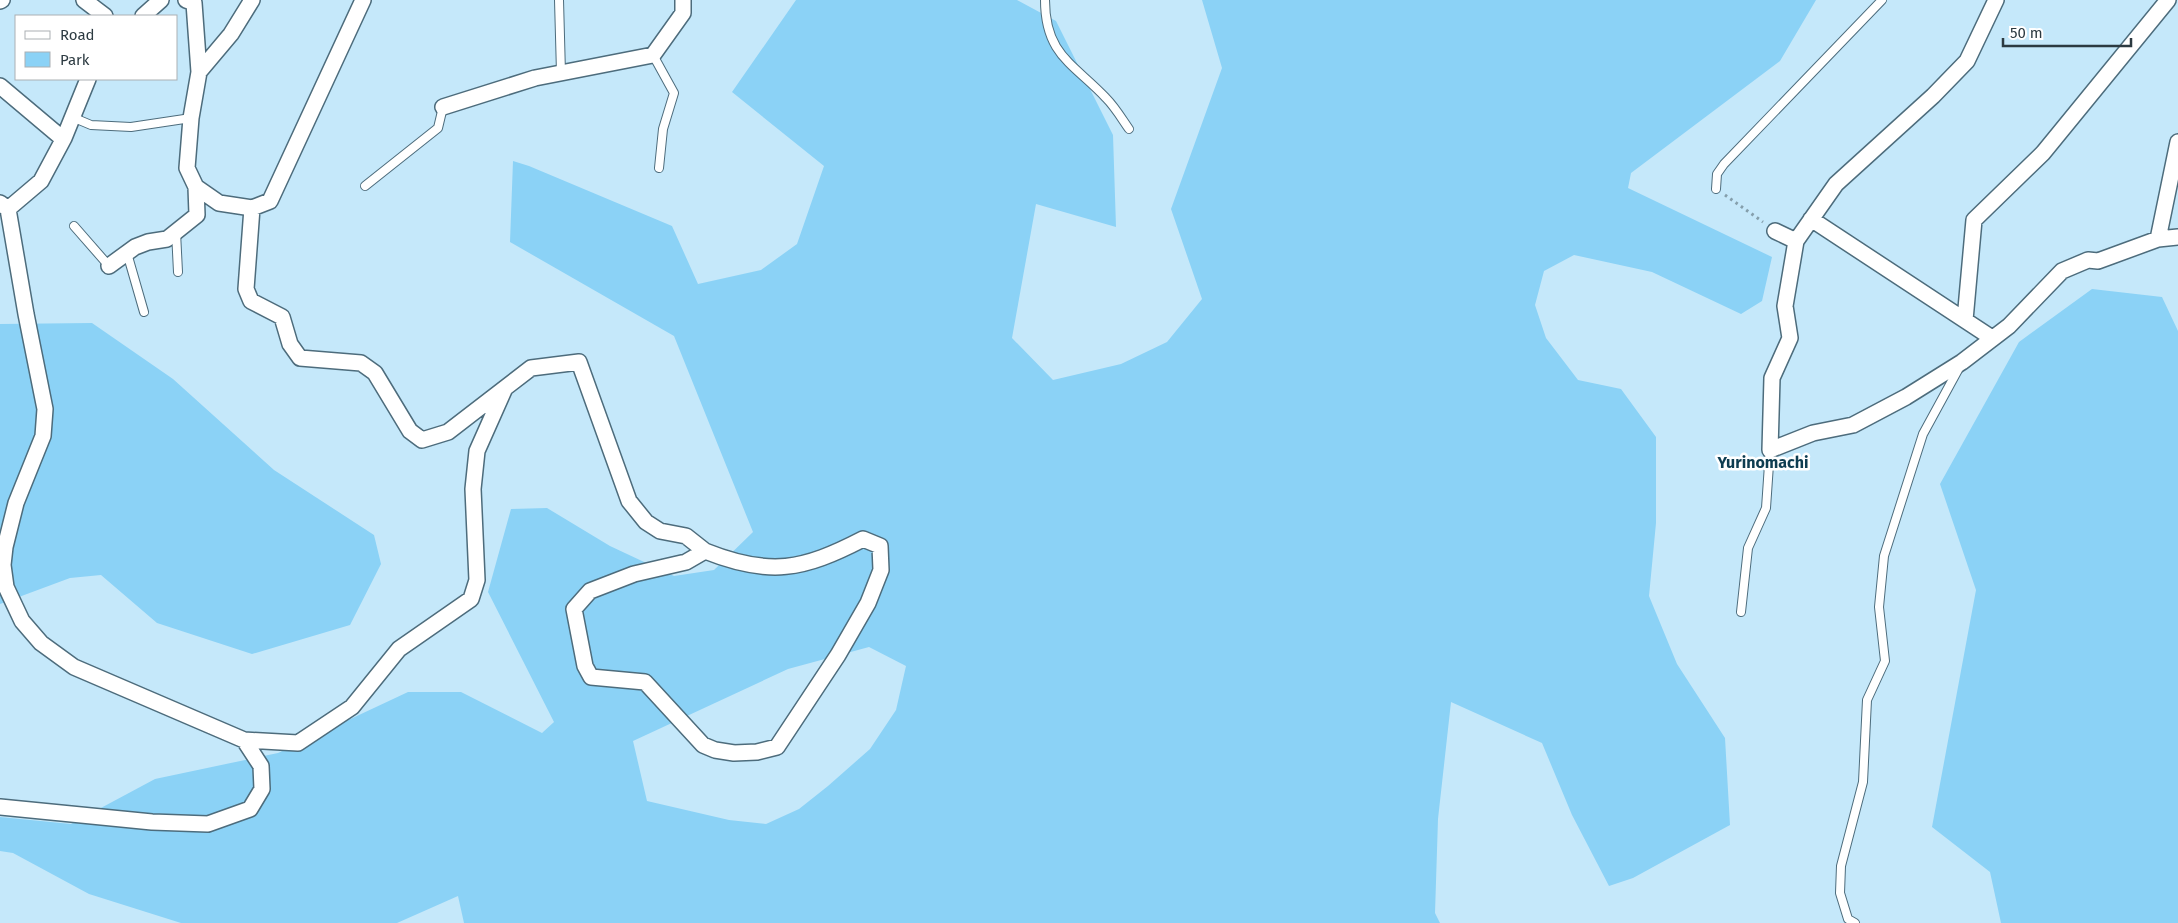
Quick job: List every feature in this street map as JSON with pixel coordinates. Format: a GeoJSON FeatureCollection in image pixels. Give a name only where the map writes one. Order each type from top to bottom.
{"type":"FeatureCollection","features":[{"type":"Feature","properties":{"kind":"street"},"geometry":{"type":"LineString","coordinates":[[84,0],[105,15]]}},
{"type":"Feature","properties":{"kind":"street"},"geometry":{"type":"LineString","coordinates":[[144,15],[161,0]]}},
{"type":"Feature","properties":{"kind":"street"},"geometry":{"type":"LineString","coordinates":[[109,266],[127,253],[148,242],[167,239],[197,215],[196,187],[187,168],[191,118],[199,72],[194,4],[186,0]]}},
{"type":"Feature","properties":{"kind":"street"},"geometry":{"type":"LineString","coordinates":[[199,72],[231,34],[252,0]]}},
{"type":"Feature","properties":{"kind":"street"},"geometry":{"type":"LineString","coordinates":[[196,187],[219,203],[252,208],[270,201],[363,0]]}},
{"type":"Feature","properties":{"kind":"street"},"geometry":{"type":"LineString","coordinates":[[443,108],[534,78],[653,55],[683,13],[683,0]]}},
{"type":"Feature","properties":{"kind":"street"},"geometry":{"type":"LineString","coordinates":[[1996,0],[1967,60],[1933,96],[1836,184],[1796,241],[1785,306],[1790,338],[1772,378],[1770,450],[1813,433],[1853,425],[1906,397],[1962,362],[2009,326],[2062,272],[2088,260],[2098,261],[2158,239],[2178,237]]}},
{"type":"Feature","properties":{"kind":"street"},"geometry":{"type":"LineString","coordinates":[[1965,320],[1974,220],[2043,153],[2168,0]]}},
{"type":"Feature","properties":{"kind":"street"},"geometry":{"type":"LineString","coordinates":[[88,80],[63,140],[41,180],[4,206],[45,409],[43,436],[16,504],[5,548],[4,565],[6,587],[22,621],[41,643],[74,667],[244,740],[298,743],[352,707],[398,650],[471,599],[477,580],[474,489],[477,451],[505,388]]}},
{"type":"Feature","properties":{"kind":"street"},"geometry":{"type":"LineString","coordinates":[[0,86],[63,140]]}},
{"type":"Feature","properties":{"kind":"street"},"geometry":{"type":"LineString","coordinates":[[2158,239],[2178,142]]}},
{"type":"Feature","properties":{"kind":"street"},"geometry":{"type":"LineString","coordinates":[[252,208],[246,289],[251,301],[282,317],[290,344],[300,358],[361,362],[375,374],[410,431],[422,440],[448,432],[531,368],[579,362],[629,501],[646,522],[660,531],[686,536],[705,551],[732,562],[785,568],[816,560],[863,539],[880,546],[881,570],[868,603],[838,656],[777,747],[757,752],[715,750],[703,745],[645,682],[591,677],[585,666],[574,609],[590,591],[634,574],[686,562],[705,551]]}},
{"type":"Feature","properties":{"kind":"street"},"geometry":{"type":"LineString","coordinates":[[1811,219],[1992,338]]}},
{"type":"Feature","properties":{"kind":"street"},"geometry":{"type":"LineString","coordinates":[[1775,231],[1796,241]]}},
{"type":"Feature","properties":{"kind":"street"},"geometry":{"type":"LineString","coordinates":[[0,807],[152,822],[208,824],[250,809],[262,790],[262,766],[244,740]]}},
{"type":"Feature","properties":{"kind":"lane"},"geometry":{"type":"LineString","coordinates":[[559,0],[561,73]]}},
{"type":"Feature","properties":{"kind":"lane"},"geometry":{"type":"LineString","coordinates":[[1045,0],[1050,37],[1065,61],[1107,98],[1129,129]]}},
{"type":"Feature","properties":{"kind":"lane"},"geometry":{"type":"LineString","coordinates":[[1716,189],[1717,174],[1724,164],[1882,0]]}},
{"type":"Feature","properties":{"kind":"lane"},"geometry":{"type":"LineString","coordinates":[[653,55],[674,93],[663,129],[660,168]]}},
{"type":"Feature","properties":{"kind":"lane"},"geometry":{"type":"LineString","coordinates":[[365,186],[438,128],[443,108]]}},
{"type":"Feature","properties":{"kind":"lane"},"geometry":{"type":"LineString","coordinates":[[72,117],[91,125],[131,127],[191,118]]}},
{"type":"Feature","properties":{"kind":"lane"},"geometry":{"type":"LineString","coordinates":[[74,226],[109,266]]}},
{"type":"Feature","properties":{"kind":"lane"},"geometry":{"type":"LineString","coordinates":[[176,231],[178,272]]}},
{"type":"Feature","properties":{"kind":"lane"},"geometry":{"type":"LineString","coordinates":[[127,253],[144,312]]}},
{"type":"Feature","properties":{"kind":"lane"},"geometry":{"type":"LineString","coordinates":[[1855,923],[1848,919],[1840,893],[1841,866],[1863,782],[1867,700],[1886,661],[1879,607],[1884,556],[1923,434],[1962,362]]}},
{"type":"Feature","properties":{"kind":"lane"},"geometry":{"type":"LineString","coordinates":[[1741,612],[1748,548],[1766,508],[1770,450]]}},
{"type":"Feature","properties":{"kind":"path"},"geometry":{"type":"LineString","coordinates":[[1716,189],[1775,231]]}},
{"type":"Feature","properties":{"kind":"green space"},"geometry":{"type":"Polygon","coordinates":[[[796,0],[1017,0],[1056,21],[1113,135],[1116,227],[1036,204],[1012,338],[1053,380],[1121,364],[1167,342],[1202,299],[1171,209],[1222,68],[1202,0],[1816,0],[1780,61],[1631,173],[1628,188],[1772,257],[1762,301],[1741,314],[1652,272],[1574,255],[1544,271],[1535,305],[1546,338],[1578,380],[1621,389],[1656,437],[1656,523],[1649,596],[1677,664],[1725,738],[1730,825],[1633,878],[1609,886],[1572,815],[1542,743],[1451,702],[1438,819],[1435,913],[1440,923],[464,923],[458,896],[397,923],[181,923],[89,894],[13,853],[0,851],[0,817],[71,824],[155,779],[278,753],[408,692],[461,692],[542,733],[554,722],[488,592],[511,509],[547,508],[610,546],[674,576],[714,570],[753,532],[674,336],[510,242],[513,161],[672,226],[698,284],[761,270],[797,244],[824,166],[732,92],[796,0]],[[869,647],[788,669],[633,741],[647,801],[729,820],[766,824],[799,809],[870,749],[896,710],[906,666],[869,647]]]}},
{"type":"Feature","properties":{"kind":"green space"},"geometry":{"type":"Polygon","coordinates":[[[2092,289],[2162,297],[2178,331],[2178,923],[2001,923],[1990,872],[1932,827],[1976,590],[1940,484],[2019,342],[2092,289]]]}},
{"type":"Feature","properties":{"kind":"green space"},"geometry":{"type":"Polygon","coordinates":[[[92,323],[173,379],[274,470],[374,535],[381,564],[350,625],[252,654],[157,623],[101,575],[70,578],[0,604],[0,324],[92,323]]]}},
{"type":"Feature","properties":{"kind":"district","name":"Yurinomachi"},"geometry":{"type":"Point","coordinates":[1763,462]}}]}
